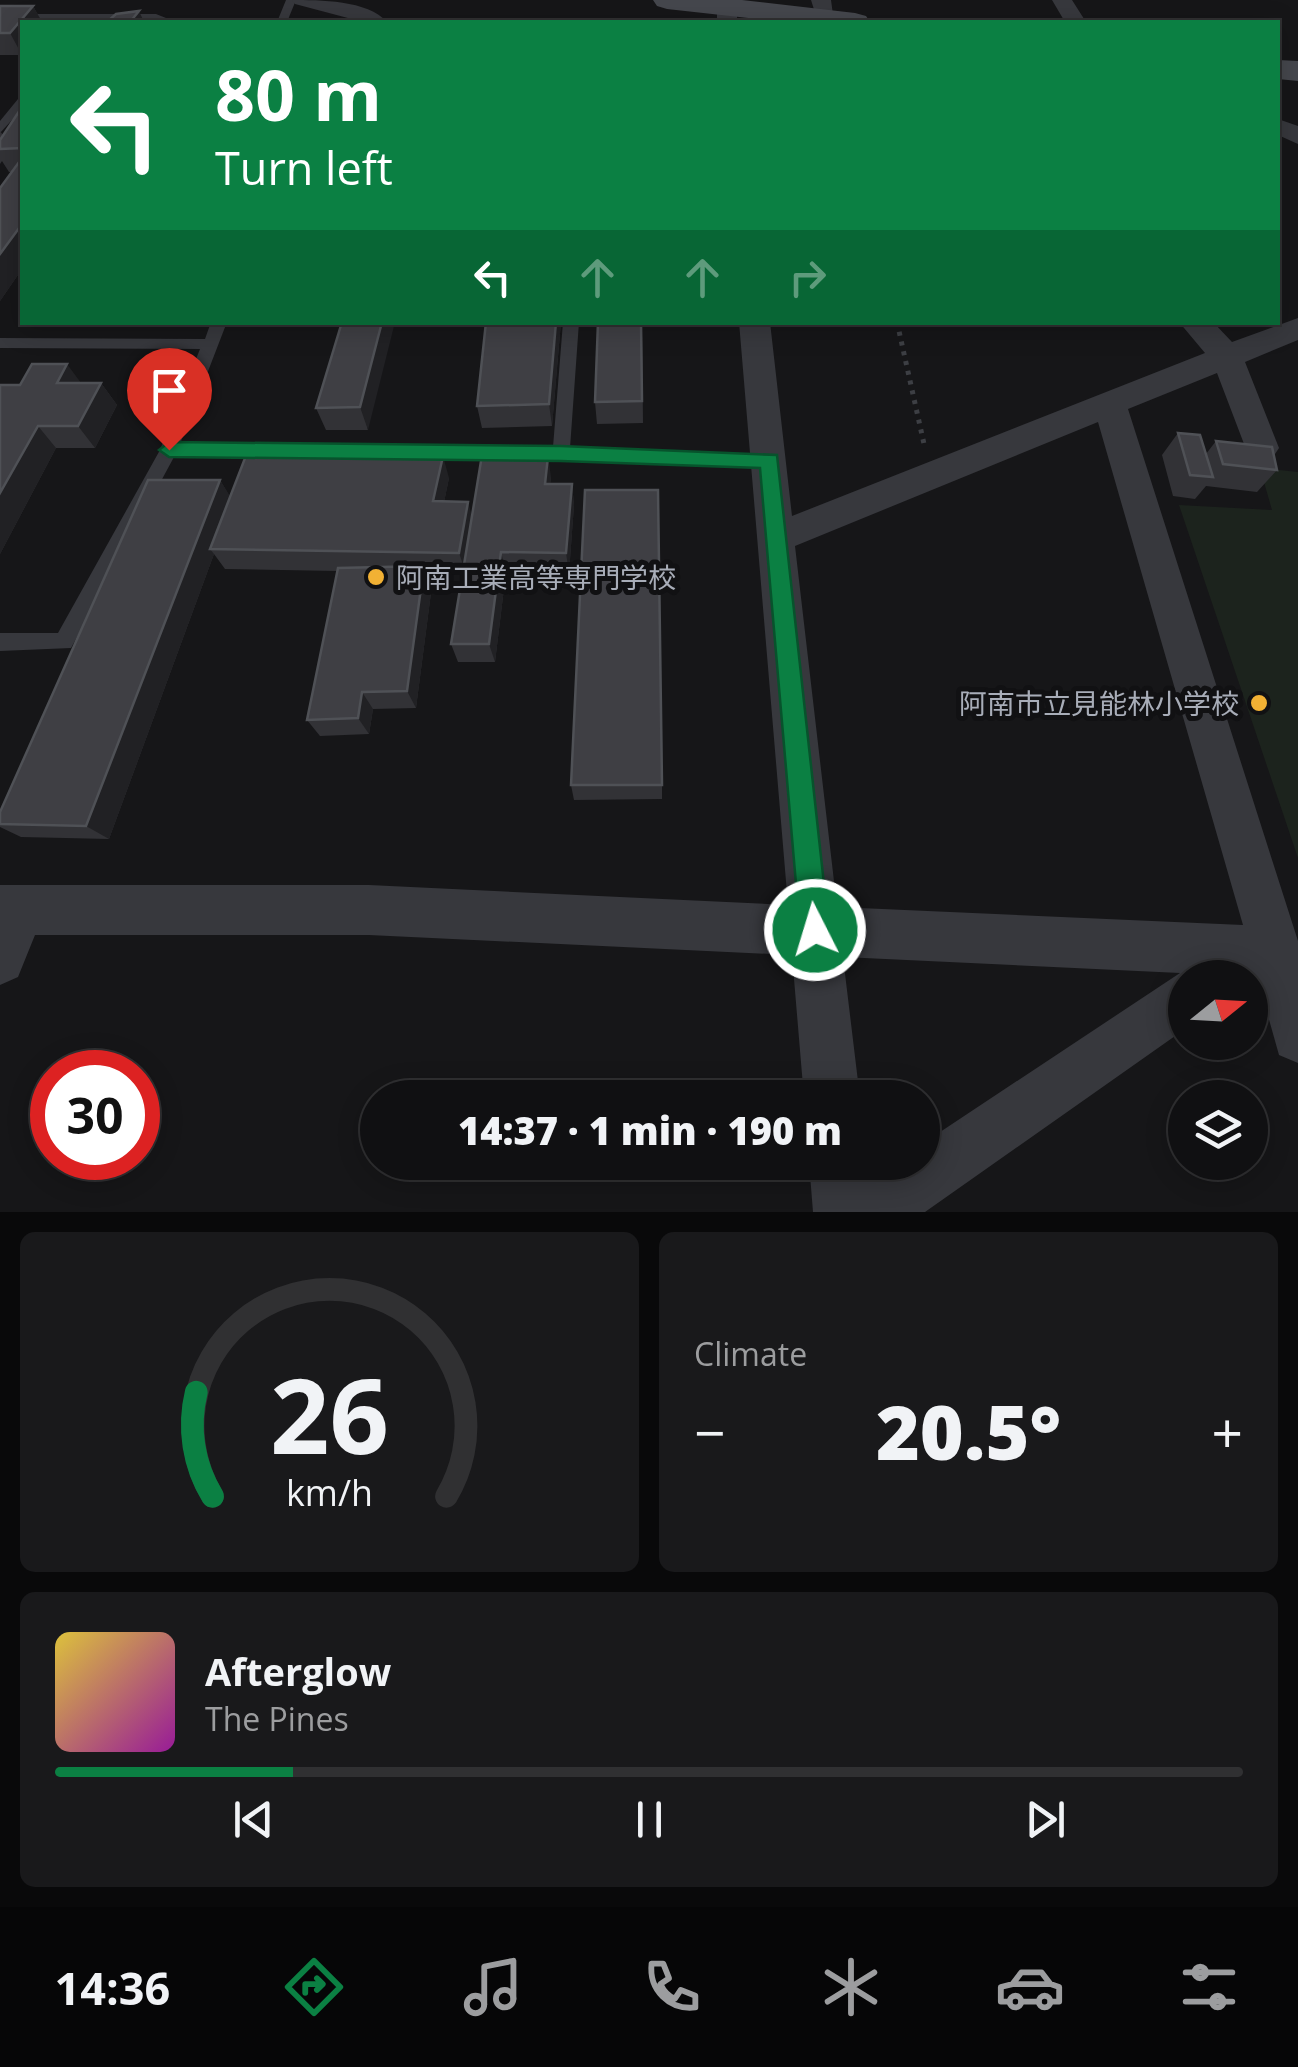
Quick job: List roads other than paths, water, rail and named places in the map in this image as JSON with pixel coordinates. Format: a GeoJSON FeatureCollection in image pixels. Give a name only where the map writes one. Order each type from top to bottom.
{"type":"FeatureCollection","features":[{"type":"Feature","properties":{"kind":"main road"},"geometry":{"type":"LineString","coordinates":[[666,0],[727,10],[834,14]]}},
{"type":"Feature","properties":{"kind":"street"},"geometry":{"type":"LineString","coordinates":[[302,0],[374,20]]}},
{"type":"Feature","properties":{"kind":"street"},"geometry":{"type":"LineString","coordinates":[[754,325],[830,1080]]}},
{"type":"Feature","properties":{"kind":"street"},"geometry":{"type":"LineString","coordinates":[[1197,325],[1226,355],[1260,448]]}},
{"type":"Feature","properties":{"kind":"street"},"geometry":{"type":"LineString","coordinates":[[778,537],[1298,328]]}},
{"type":"Feature","properties":{"kind":"street"},"geometry":{"type":"LineString","coordinates":[[1109,401],[1246,960]]}},
{"type":"Feature","properties":{"kind":"street"},"geometry":{"type":"LineString","coordinates":[[0,959],[10,910],[369,910],[815,930],[1232,960]]}},
{"type":"Feature","properties":{"kind":"street"},"geometry":{"type":"LineString","coordinates":[[1268,993],[1298,1036]]}},
{"type":"Feature","properties":{"kind":"street"},"geometry":{"type":"LineString","coordinates":[[874,1212],[1168,1008]]}},
{"type":"Feature","properties":{"kind":"street"},"geometry":{"type":"LineString","coordinates":[[840,1180],[843,1212]]}},
{"type":"Feature","properties":{"kind":"lane"},"geometry":{"type":"LineString","coordinates":[[0,18],[165,20]]}},
{"type":"Feature","properties":{"kind":"lane"},"geometry":{"type":"LineString","coordinates":[[0,129],[20,104]]}},
{"type":"Feature","properties":{"kind":"lane"},"geometry":{"type":"LineString","coordinates":[[0,642],[64,642],[169,450],[218,325]]}},
{"type":"Feature","properties":{"kind":"lane"},"geometry":{"type":"LineString","coordinates":[[561,454],[571,325]]}},
{"type":"Feature","properties":{"kind":"lane"},"geometry":{"type":"LineString","coordinates":[[5,343],[211,344]]}},
{"type":"Feature","properties":{"kind":"lane"},"geometry":{"type":"LineString","coordinates":[[169,450],[770,460]]}},
{"type":"Feature","properties":{"kind":"place","name":"阿南工業高等専門学校"},"geometry":{"type":"Point","coordinates":[376,577]}},
{"type":"Feature","properties":{"kind":"place","name":"阿南市立見能林小学校"},"geometry":{"type":"Point","coordinates":[1259,703]}}]}
